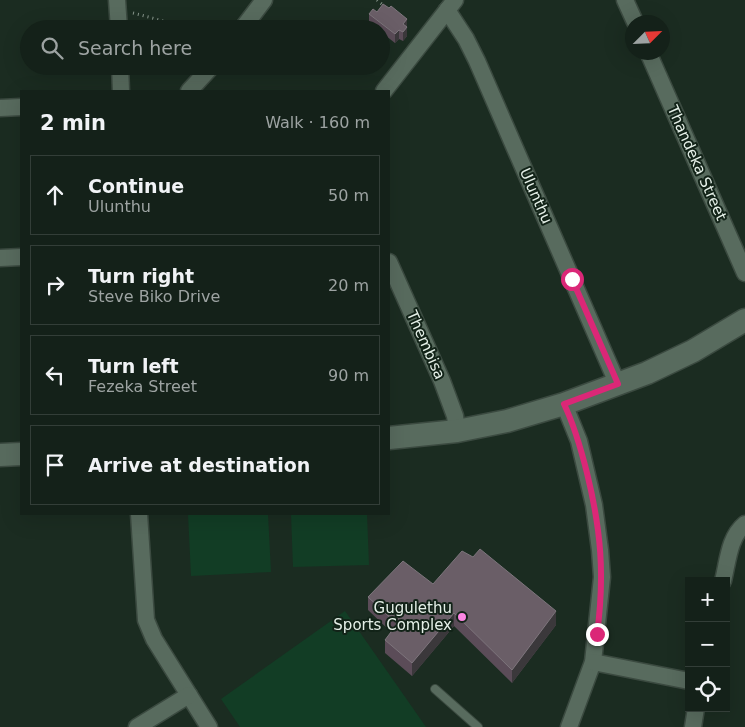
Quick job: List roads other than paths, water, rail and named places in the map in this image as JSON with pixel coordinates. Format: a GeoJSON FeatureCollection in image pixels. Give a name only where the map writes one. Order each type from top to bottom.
{"type":"FeatureCollection","features":[{"type":"Feature","properties":{"kind":"main road"},"geometry":{"type":"LineString","coordinates":[[390,438],[457,431],[507,421],[564,404],[618,384],[693,351],[745,320]]}},
{"type":"Feature","properties":{"kind":"main road"},"geometry":{"type":"LineString","coordinates":[[0,455],[20,454]]}},
{"type":"Feature","properties":{"kind":"street"},"geometry":{"type":"LineString","coordinates":[[249,20],[264,0]]}},
{"type":"Feature","properties":{"kind":"street"},"geometry":{"type":"LineString","coordinates":[[625,0],[632,15]]}},
{"type":"Feature","properties":{"kind":"street"},"geometry":{"type":"LineString","coordinates":[[118,5],[119,20]]}},
{"type":"Feature","properties":{"kind":"street"},"geometry":{"type":"LineString","coordinates":[[385,90],[451,5]]}},
{"type":"Feature","properties":{"kind":"street","name":"Ulunthu"},"geometry":{"type":"LineString","coordinates":[[451,5],[618,384]]}},
{"type":"Feature","properties":{"kind":"street","name":"Thandeka Street"},"geometry":{"type":"LineString","coordinates":[[652,60],[745,273]]}},
{"type":"Feature","properties":{"kind":"street"},"geometry":{"type":"LineString","coordinates":[[120,75],[121,90]]}},
{"type":"Feature","properties":{"kind":"street"},"geometry":{"type":"LineString","coordinates":[[191,90],[204,75]]}},
{"type":"Feature","properties":{"kind":"street"},"geometry":{"type":"LineString","coordinates":[[0,108],[20,107]]}},
{"type":"Feature","properties":{"kind":"street"},"geometry":{"type":"LineString","coordinates":[[0,258],[20,257]]}},
{"type":"Feature","properties":{"kind":"street","name":"Thembisa"},"geometry":{"type":"LineString","coordinates":[[390,264],[442,381],[456,416],[457,431]]}},
{"type":"Feature","properties":{"kind":"street"},"geometry":{"type":"LineString","coordinates":[[564,404],[579,441],[594,505],[602,577],[593,662],[569,727]]}},
{"type":"Feature","properties":{"kind":"street"},"geometry":{"type":"LineString","coordinates":[[139,515],[146,620],[154,639],[209,727]]}},
{"type":"Feature","properties":{"kind":"street"},"geometry":{"type":"LineString","coordinates":[[724,577],[733,540],[739,529],[745,524]]}},
{"type":"Feature","properties":{"kind":"street"},"geometry":{"type":"LineString","coordinates":[[593,662],[685,680]]}},
{"type":"Feature","properties":{"kind":"street"},"geometry":{"type":"LineString","coordinates":[[137,727],[189,694]]}},
{"type":"Feature","properties":{"kind":"street"},"geometry":{"type":"LineString","coordinates":[[692,727],[695,712]]}},
{"type":"Feature","properties":{"kind":"lane"},"geometry":{"type":"LineString","coordinates":[[434,690],[478,727]]}},
{"type":"Feature","properties":{"kind":"place","name":"Gugulethu Sports Complex"},"geometry":{"type":"Point","coordinates":[462,617]}}]}
